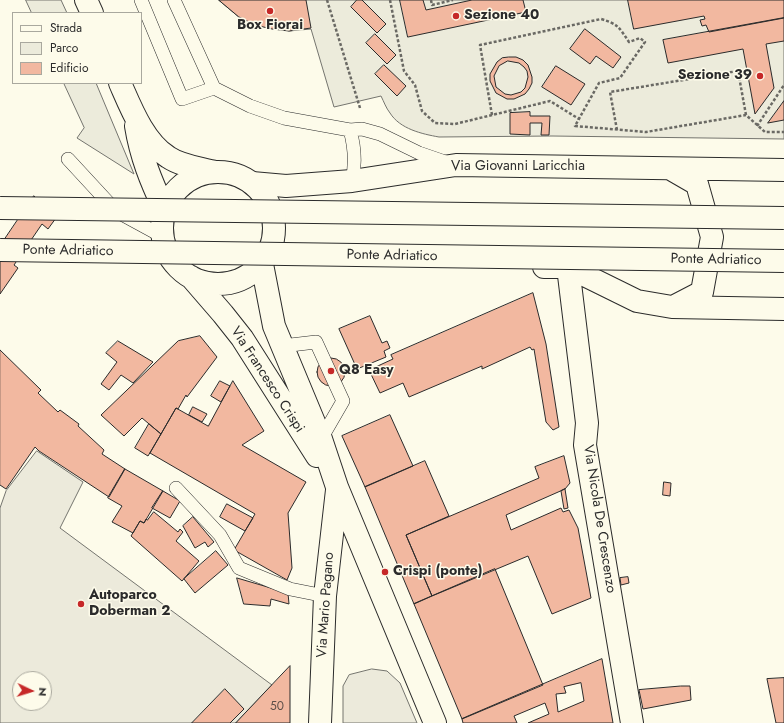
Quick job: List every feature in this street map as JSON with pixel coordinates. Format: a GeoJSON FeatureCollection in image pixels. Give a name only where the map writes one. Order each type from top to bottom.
{"type":"FeatureCollection","features":[{"type":"Feature","properties":{"kind":"main road"},"geometry":{"type":"LineString","coordinates":[[86,0],[92,12]]}},
{"type":"Feature","properties":{"kind":"main road"},"geometry":{"type":"LineString","coordinates":[[120,84],[134,115],[154,145],[168,157],[183,164],[216,172],[230,173],[252,183],[268,201],[274,220],[275,229],[272,246],[262,264],[251,274],[230,284],[207,284],[191,277],[178,268],[170,257],[162,236],[164,209],[172,195],[188,181],[203,174],[216,172]]}},
{"type":"Feature","properties":{"kind":"main road"},"geometry":{"type":"LineString","coordinates":[[134,115],[139,144],[148,173],[164,209]]}},
{"type":"Feature","properties":{"kind":"main road","name":"Via Giovanni Laricchia"},"geometry":{"type":"LineString","coordinates":[[252,183],[286,186],[352,181],[456,165],[784,170]]}},
{"type":"Feature","properties":{"kind":"main road"},"geometry":{"type":"LineString","coordinates":[[669,168],[697,184],[712,237],[702,292],[672,307]]}},
{"type":"Feature","properties":{"kind":"main road"},"geometry":{"type":"LineString","coordinates":[[0,208],[784,218]]}},
{"type":"Feature","properties":{"kind":"main road","name":"Ponte Adriatico"},"geometry":{"type":"LineString","coordinates":[[0,250],[784,261]]}},
{"type":"Feature","properties":{"kind":"main road"},"geometry":{"type":"LineString","coordinates":[[262,264],[568,267],[637,301],[672,307],[784,310]]}},
{"type":"Feature","properties":{"kind":"main road","name":"Via Francesco Crispi"},"geometry":{"type":"LineString","coordinates":[[262,264],[274,326],[321,439],[337,487],[434,723]]}},
{"type":"Feature","properties":{"kind":"main road","name":"Via Nicola De Crescenzo"},"geometry":{"type":"LineString","coordinates":[[568,267],[587,423],[585,445],[632,723]]}},
{"type":"Feature","properties":{"kind":"main road","name":"Via Francesco Crispi"},"geometry":{"type":"LineString","coordinates":[[191,277],[224,314],[242,338],[337,487]]}},
{"type":"Feature","properties":{"kind":"main road","name":"Via Mario Pagano"},"geometry":{"type":"LineString","coordinates":[[320,723],[325,596],[337,487]]}},
{"type":"Feature","properties":{"kind":"lane"},"geometry":{"type":"LineString","coordinates":[[141,0],[182,99],[214,88]]}},
{"type":"Feature","properties":{"kind":"lane"},"geometry":{"type":"LineString","coordinates":[[174,0],[214,88],[250,106],[284,118],[350,130],[362,129],[380,134],[418,153],[456,165]]}},
{"type":"Feature","properties":{"kind":"lane"},"geometry":{"type":"LineString","coordinates":[[350,130],[356,155],[352,181]]}},
{"type":"Feature","properties":{"kind":"lane"},"geometry":{"type":"LineString","coordinates":[[68,159],[116,211],[162,236]]}},
{"type":"Feature","properties":{"kind":"lane"},"geometry":{"type":"LineString","coordinates":[[282,346],[316,342],[343,401],[321,439]]}},
{"type":"Feature","properties":{"kind":"lane"},"geometry":{"type":"LineString","coordinates":[[176,488],[220,535],[239,568],[290,589],[325,596]]}},
{"type":"Feature","properties":{"kind":"path"},"geometry":{"type":"LineString","coordinates":[[327,0],[360,108]]}},
{"type":"Feature","properties":{"kind":"path"},"geometry":{"type":"LineString","coordinates":[[390,0],[404,71],[415,85],[422,111],[435,123],[454,124],[550,101],[579,119]]}},
{"type":"Feature","properties":{"kind":"path"},"geometry":{"type":"LineString","coordinates":[[431,0],[432,5],[453,0]]}},
{"type":"Feature","properties":{"kind":"path"},"geometry":{"type":"LineString","coordinates":[[492,115],[480,45],[601,19],[613,23],[621,30],[628,42],[640,38],[644,42],[620,78],[599,83],[575,126],[646,132],[746,115]]}},
{"type":"Feature","properties":{"kind":"path"},"geometry":{"type":"LineString","coordinates":[[617,130],[610,92],[738,71],[746,115],[765,132],[784,132]]}},
{"type":"Feature","properties":{"kind":"path"},"geometry":{"type":"LineString","coordinates":[[758,126],[784,85]]}},
{"type":"Feature","properties":{"kind":"green space"},"geometry":{"type":"Polygon","coordinates":[[[26,0],[61,0],[67,12],[32,12],[26,0]]]}},
{"type":"Feature","properties":{"kind":"green space"},"geometry":{"type":"Polygon","coordinates":[[[219,0],[784,0],[784,139],[552,136],[439,137],[426,134],[405,127],[394,119],[381,96],[334,107],[311,29],[289,31],[239,17],[219,0]]]}},
{"type":"Feature","properties":{"kind":"green space"},"geometry":{"type":"Polygon","coordinates":[[[64,84],[96,84],[134,174],[77,138],[84,128],[64,84]]]}},
{"type":"Feature","properties":{"kind":"shaded area","name":"Autoparco Doberman 2"},"geometry":{"type":"Polygon","coordinates":[[[37,451],[83,482],[60,528],[272,685],[236,723],[0,723],[0,508],[6,491],[37,451]]]}},
{"type":"Feature","properties":{"kind":"shaded area"},"geometry":{"type":"Polygon","coordinates":[[[372,669],[387,671],[400,683],[417,723],[343,723],[343,686],[349,675],[372,669]]]}},
{"type":"Feature","properties":{"kind":"building","name":"Box Fiorai"},"geometry":{"type":"Polygon","coordinates":[[[219,0],[306,0],[311,28],[289,31],[255,25],[239,17],[219,0]]]}},
{"type":"Feature","properties":{"kind":"building"},"geometry":{"type":"Polygon","coordinates":[[[357,0],[362,0],[386,24],[377,33],[351,7],[357,0]]]}},
{"type":"Feature","properties":{"kind":"building","name":"Sezione 40"},"geometry":{"type":"Polygon","coordinates":[[[400,0],[423,0],[426,10],[472,0],[523,0],[526,12],[408,37],[400,0]]]}},
{"type":"Feature","properties":{"kind":"building"},"geometry":{"type":"Polygon","coordinates":[[[628,0],[784,0],[784,18],[709,32],[706,25],[702,26],[700,20],[705,19],[704,16],[634,29],[628,0]]]}},
{"type":"Feature","properties":{"kind":"building","name":"Sezione 39"},"geometry":{"type":"Polygon","coordinates":[[[784,18],[784,41],[766,44],[774,88],[755,114],[743,49],[668,63],[663,40],[784,18]]]}},
{"type":"Feature","properties":{"kind":"building","name":"Sezione 40"},"geometry":{"type":"Polygon","coordinates":[[[585,29],[621,57],[613,68],[596,56],[590,64],[570,49],[585,29]]]}},
{"type":"Feature","properties":{"kind":"building"},"geometry":{"type":"Polygon","coordinates":[[[375,34],[396,55],[387,64],[366,43],[375,34]]]}},
{"type":"Feature","properties":{"kind":"building","name":"Sezione 40"},"geometry":{"type":"Polygon","coordinates":[[[516,57],[523,60],[528,65],[532,77],[532,83],[525,94],[514,99],[507,99],[496,93],[490,81],[490,74],[497,62],[502,58],[516,57]],[[508,61],[499,66],[494,76],[496,87],[505,94],[511,95],[521,92],[525,88],[528,77],[527,71],[519,63],[508,61]]]}},
{"type":"Feature","properties":{"kind":"building"},"geometry":{"type":"Polygon","coordinates":[[[384,65],[406,86],[397,96],[375,74],[384,65]]]}},
{"type":"Feature","properties":{"kind":"building"},"geometry":{"type":"Polygon","coordinates":[[[556,66],[585,84],[571,105],[542,87],[556,66]]]}},
{"type":"Feature","properties":{"kind":"building","name":"Sezione 39"},"geometry":{"type":"Polygon","coordinates":[[[784,101],[784,120],[768,123],[784,101]]]}},
{"type":"Feature","properties":{"kind":"building"},"geometry":{"type":"Polygon","coordinates":[[[530,112],[530,116],[550,116],[549,135],[541,135],[542,123],[530,123],[530,135],[510,134],[510,113],[530,112]]]}},
{"type":"Feature","properties":{"kind":"building"},"geometry":{"type":"Polygon","coordinates":[[[34,196],[56,218],[48,229],[42,224],[14,265],[18,268],[0,294],[0,246],[34,196]]]}},
{"type":"Feature","properties":{"kind":"building"},"geometry":{"type":"Polygon","coordinates":[[[533,293],[546,344],[559,427],[553,430],[546,422],[534,349],[532,350],[530,347],[482,369],[482,366],[409,397],[403,383],[380,393],[369,370],[393,359],[391,355],[533,293]]]}},
{"type":"Feature","properties":{"kind":"building"},"geometry":{"type":"Polygon","coordinates":[[[370,316],[382,343],[387,341],[390,348],[384,351],[386,357],[357,369],[339,329],[370,316]]]}},
{"type":"Feature","properties":{"kind":"building"},"geometry":{"type":"Polygon","coordinates":[[[200,336],[217,357],[187,397],[186,395],[178,409],[176,408],[161,434],[142,418],[124,436],[101,415],[178,341],[200,336]]]}},
{"type":"Feature","properties":{"kind":"building"},"geometry":{"type":"Polygon","coordinates":[[[118,341],[153,362],[133,383],[121,375],[109,390],[101,384],[117,362],[106,353],[118,341]]]}},
{"type":"Feature","properties":{"kind":"building"},"geometry":{"type":"Polygon","coordinates":[[[0,350],[41,390],[38,393],[58,412],[60,410],[79,424],[78,426],[104,450],[102,454],[125,469],[109,497],[35,447],[6,489],[0,485],[0,350]]]}},
{"type":"Feature","properties":{"kind":"building","name":"Q8 Easy"},"geometry":{"type":"Polygon","coordinates":[[[331,358],[341,362],[345,372],[341,382],[331,386],[321,382],[317,372],[321,362],[331,358]]]}},
{"type":"Feature","properties":{"kind":"building"},"geometry":{"type":"Polygon","coordinates":[[[220,381],[230,386],[221,402],[211,396],[220,381]]]}},
{"type":"Feature","properties":{"kind":"building"},"geometry":{"type":"Polygon","coordinates":[[[233,381],[264,431],[242,445],[306,482],[288,513],[292,568],[287,580],[234,550],[255,514],[150,453],[176,408],[208,426],[233,381]]]}},
{"type":"Feature","properties":{"kind":"building"},"geometry":{"type":"Polygon","coordinates":[[[193,407],[207,414],[202,422],[189,415],[193,407]]]}},
{"type":"Feature","properties":{"kind":"building"},"geometry":{"type":"Polygon","coordinates":[[[390,415],[413,466],[365,487],[342,436],[390,415]]]}},
{"type":"Feature","properties":{"kind":"building"},"geometry":{"type":"Polygon","coordinates":[[[149,424],[161,434],[148,456],[135,448],[149,424]]]}},
{"type":"Feature","properties":{"kind":"building"},"geometry":{"type":"Polygon","coordinates":[[[564,456],[570,483],[565,489],[506,515],[511,530],[561,508],[563,512],[569,510],[578,528],[591,598],[552,614],[528,556],[432,596],[406,535],[539,478],[535,467],[564,456]]]}},
{"type":"Feature","properties":{"kind":"building"},"geometry":{"type":"Polygon","coordinates":[[[425,461],[449,516],[406,535],[432,596],[414,604],[365,487],[425,461]]]}},
{"type":"Feature","properties":{"kind":"building"},"geometry":{"type":"Polygon","coordinates":[[[125,469],[163,491],[144,523],[140,521],[133,533],[112,522],[122,506],[108,498],[125,469]]]}},
{"type":"Feature","properties":{"kind":"building"},"geometry":{"type":"Polygon","coordinates":[[[664,482],[671,483],[670,496],[663,495],[664,482]]]}},
{"type":"Feature","properties":{"kind":"building"},"geometry":{"type":"Polygon","coordinates":[[[565,489],[568,508],[564,509],[561,491],[565,489]]]}},
{"type":"Feature","properties":{"kind":"building"},"geometry":{"type":"Polygon","coordinates":[[[163,491],[180,501],[170,518],[152,508],[163,491]]]}},
{"type":"Feature","properties":{"kind":"building"},"geometry":{"type":"Polygon","coordinates":[[[227,504],[253,518],[245,531],[220,517],[227,504]]]}},
{"type":"Feature","properties":{"kind":"building"},"geometry":{"type":"Polygon","coordinates":[[[154,512],[178,532],[180,529],[183,532],[176,541],[199,561],[182,581],[131,536],[140,521],[144,523],[146,519],[147,520],[154,512]]]}},
{"type":"Feature","properties":{"kind":"building"},"geometry":{"type":"Polygon","coordinates":[[[193,517],[214,542],[208,547],[205,542],[195,548],[183,526],[193,517]]]}},
{"type":"Feature","properties":{"kind":"building"},"geometry":{"type":"Polygon","coordinates":[[[216,551],[228,565],[195,593],[184,579],[216,551]]]}},
{"type":"Feature","properties":{"kind":"building"},"geometry":{"type":"Polygon","coordinates":[[[495,569],[543,685],[462,719],[414,604],[495,569]]]}},
{"type":"Feature","properties":{"kind":"building"},"geometry":{"type":"Polygon","coordinates":[[[628,577],[629,583],[621,585],[620,578],[628,577]]]}},
{"type":"Feature","properties":{"kind":"building"},"geometry":{"type":"Polygon","coordinates":[[[237,578],[288,593],[289,604],[271,599],[270,606],[244,604],[237,578]]]}},
{"type":"Feature","properties":{"kind":"building"},"geometry":{"type":"Polygon","coordinates":[[[602,659],[613,723],[528,723],[549,714],[545,703],[514,716],[517,723],[463,723],[462,719],[602,659]],[[581,683],[564,687],[566,693],[556,694],[558,712],[584,701],[581,683]]]}},
{"type":"Feature","properties":{"kind":"building"},"geometry":{"type":"Polygon","coordinates":[[[290,666],[290,723],[236,723],[290,666]]]}},
{"type":"Feature","properties":{"kind":"building"},"geometry":{"type":"Polygon","coordinates":[[[784,678],[784,723],[776,723],[767,679],[784,678]]]}},
{"type":"Feature","properties":{"kind":"building"},"geometry":{"type":"Polygon","coordinates":[[[690,686],[691,700],[643,709],[639,690],[690,686]]]}},
{"type":"Feature","properties":{"kind":"building"},"geometry":{"type":"Polygon","coordinates":[[[225,689],[244,709],[230,723],[192,723],[225,689]]]}},
{"type":"Feature","properties":{"kind":"place","name":"Box Fiorai"},"geometry":{"type":"Point","coordinates":[270,11]}},
{"type":"Feature","properties":{"kind":"place","name":"Sezione 40"},"geometry":{"type":"Point","coordinates":[456,16]}},
{"type":"Feature","properties":{"kind":"place","name":"Sezione 39"},"geometry":{"type":"Point","coordinates":[760,76]}},
{"type":"Feature","properties":{"kind":"place","name":"Q8 Easy"},"geometry":{"type":"Point","coordinates":[331,371]}},
{"type":"Feature","properties":{"kind":"place","name":"Crispi (ponte)"},"geometry":{"type":"Point","coordinates":[385,572]}},
{"type":"Feature","properties":{"kind":"place","name":"Autoparco Doberman 2"},"geometry":{"type":"Point","coordinates":[81,604]}}]}
